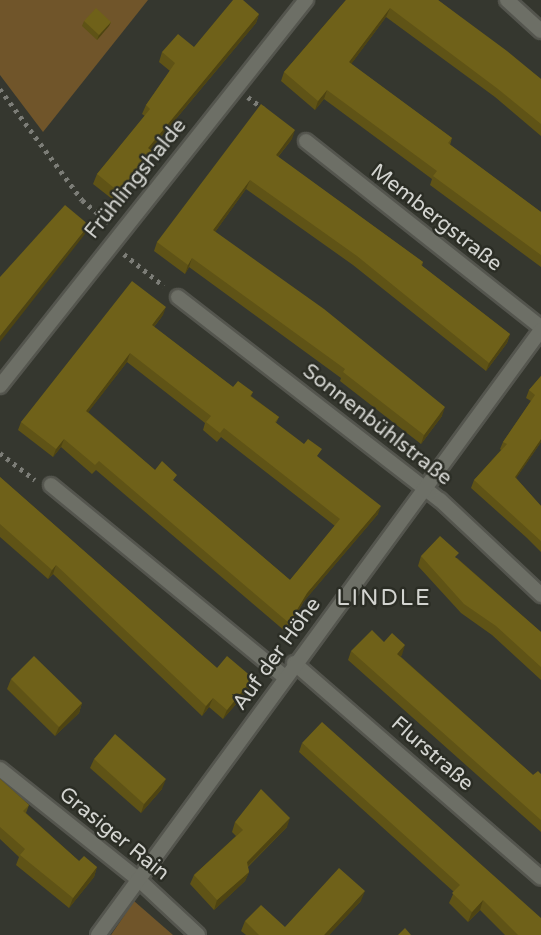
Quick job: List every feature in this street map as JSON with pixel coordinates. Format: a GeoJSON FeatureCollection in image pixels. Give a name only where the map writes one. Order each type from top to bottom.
{"type":"FeatureCollection","features":[{"type":"Feature","properties":{"kind":"street","name":"Frühlingshalde"},"geometry":{"type":"LineString","coordinates":[[0,386],[306,0]]}},
{"type":"Feature","properties":{"kind":"street"},"geometry":{"type":"LineString","coordinates":[[507,0],[541,31]]}},
{"type":"Feature","properties":{"kind":"street","name":"Membergstraße"},"geometry":{"type":"LineString","coordinates":[[306,141],[541,328]]}},
{"type":"Feature","properties":{"kind":"street","name":"Sonnenbühlstraße"},"geometry":{"type":"LineString","coordinates":[[178,298],[424,487],[541,595]]}},
{"type":"Feature","properties":{"kind":"street","name":"Auf der Höhe"},"geometry":{"type":"LineString","coordinates":[[98,935],[541,328]]}},
{"type":"Feature","properties":{"kind":"street"},"geometry":{"type":"LineString","coordinates":[[51,485],[285,677]]}},
{"type":"Feature","properties":{"kind":"street","name":"Flurstraße"},"geometry":{"type":"LineString","coordinates":[[294,663],[541,878]]}},
{"type":"Feature","properties":{"kind":"street","name":"Grasiger Rain"},"geometry":{"type":"LineString","coordinates":[[0,769],[138,879],[198,935]]}},
{"type":"Feature","properties":{"kind":"path"},"geometry":{"type":"LineString","coordinates":[[237,88],[266,111]]}},
{"type":"Feature","properties":{"kind":"path"},"geometry":{"type":"LineString","coordinates":[[0,89],[82,200],[116,238],[178,298]]}},
{"type":"Feature","properties":{"kind":"path"},"geometry":{"type":"LineString","coordinates":[[0,453],[34,480],[51,485]]}},
{"type":"Feature","properties":{"kind":"shaded area"},"geometry":{"type":"Polygon","coordinates":[[[0,0],[148,0],[43,132],[0,75],[0,0]]]}},
{"type":"Feature","properties":{"kind":"shaded area"},"geometry":{"type":"Polygon","coordinates":[[[134,901],[173,935],[111,935],[134,901]]]}},
{"type":"Feature","properties":{"kind":"building"},"geometry":{"type":"Polygon","coordinates":[[[233,0],[243,0],[259,14],[148,148],[152,151],[119,192],[97,174],[150,109],[146,105],[175,63],[162,52],[178,34],[194,47],[233,0]]]}},
{"type":"Feature","properties":{"kind":"building"},"geometry":{"type":"Polygon","coordinates":[[[346,0],[438,0],[541,79],[541,124],[390,8],[349,62],[452,138],[448,143],[541,212],[541,255],[433,176],[437,171],[327,90],[318,101],[284,72],[346,0]]]}},
{"type":"Feature","properties":{"kind":"building"},"geometry":{"type":"Polygon","coordinates":[[[96,8],[111,22],[99,35],[84,21],[96,8]]]}},
{"type":"Feature","properties":{"kind":"building"},"geometry":{"type":"Polygon","coordinates":[[[261,104],[295,130],[276,155],[423,262],[421,265],[510,334],[489,363],[357,256],[250,180],[213,230],[324,309],[445,407],[424,435],[343,372],[345,369],[192,258],[188,265],[157,242],[261,104]]]}},
{"type":"Feature","properties":{"kind":"building"},"geometry":{"type":"Polygon","coordinates":[[[65,205],[89,225],[0,336],[0,277],[65,205]]]}},
{"type":"Feature","properties":{"kind":"building"},"geometry":{"type":"Polygon","coordinates":[[[132,281],[166,307],[152,325],[233,387],[238,381],[253,392],[250,396],[279,417],[275,422],[304,444],[308,439],[322,449],[317,456],[381,506],[307,593],[289,623],[99,461],[95,465],[64,439],[56,449],[21,422],[132,281]],[[130,353],[86,411],[155,470],[162,461],[177,475],[173,480],[290,580],[340,519],[224,428],[220,433],[206,422],[211,416],[130,353]]]}},
{"type":"Feature","properties":{"kind":"building"},"geometry":{"type":"Polygon","coordinates":[[[541,376],[541,439],[515,477],[541,506],[541,541],[474,480],[507,444],[503,442],[535,395],[529,390],[541,376]]]}},
{"type":"Feature","properties":{"kind":"building"},"geometry":{"type":"Polygon","coordinates":[[[0,477],[217,668],[227,656],[253,678],[227,710],[213,698],[206,706],[56,565],[52,570],[0,524],[0,477]]]}},
{"type":"Feature","properties":{"kind":"building"},"geometry":{"type":"Polygon","coordinates":[[[440,536],[459,553],[455,557],[541,632],[541,667],[496,626],[464,604],[421,556],[440,536]]]}},
{"type":"Feature","properties":{"kind":"building"},"geometry":{"type":"Polygon","coordinates":[[[372,630],[384,642],[392,633],[405,645],[397,654],[533,775],[538,771],[541,774],[541,820],[351,651],[372,630]]]}},
{"type":"Feature","properties":{"kind":"building"},"geometry":{"type":"Polygon","coordinates":[[[34,656],[82,703],[59,727],[11,679],[34,656]]]}},
{"type":"Feature","properties":{"kind":"building"},"geometry":{"type":"Polygon","coordinates":[[[322,722],[541,918],[541,935],[518,935],[483,900],[472,912],[452,893],[460,885],[302,743],[322,722]]]}},
{"type":"Feature","properties":{"kind":"building"},"geometry":{"type":"Polygon","coordinates":[[[115,734],[166,779],[144,804],[94,759],[115,734]]]}},
{"type":"Feature","properties":{"kind":"building"},"geometry":{"type":"Polygon","coordinates":[[[0,779],[29,805],[23,811],[79,861],[84,856],[97,867],[73,898],[20,855],[25,849],[0,827],[0,779]]]}},
{"type":"Feature","properties":{"kind":"building"},"geometry":{"type":"Polygon","coordinates":[[[261,789],[290,818],[247,862],[249,872],[217,900],[194,875],[243,830],[235,822],[261,789]]]}},
{"type":"Feature","properties":{"kind":"building"},"geometry":{"type":"Polygon","coordinates":[[[339,868],[365,891],[324,935],[259,935],[245,921],[261,905],[285,927],[339,868]]]}},
{"type":"Feature","properties":{"kind":"building"},"geometry":{"type":"Polygon","coordinates":[[[405,928],[411,935],[398,935],[405,928]]]}},
{"type":"Feature","properties":{"kind":"district","name":"LINDLE"},"geometry":{"type":"Point","coordinates":[384,598]}}]}
